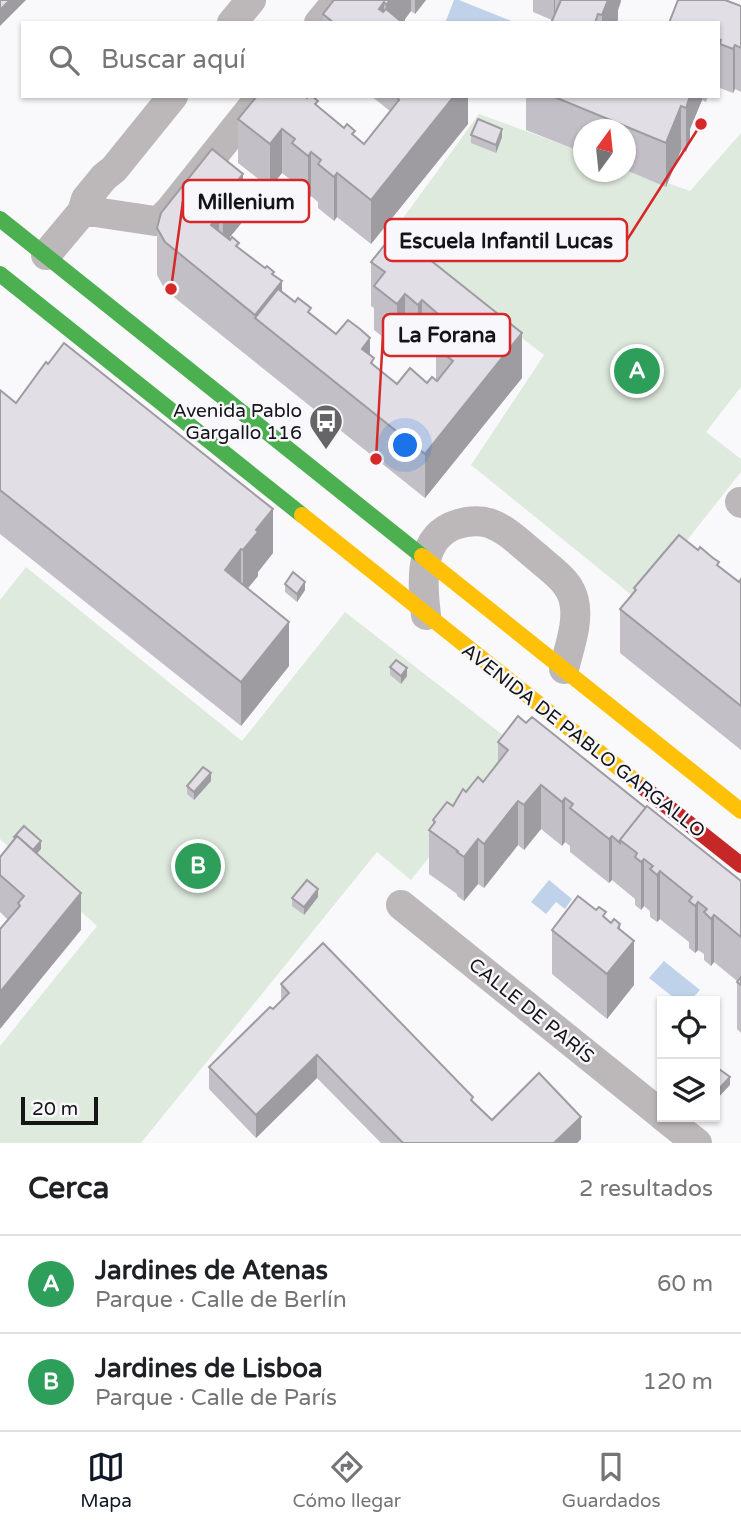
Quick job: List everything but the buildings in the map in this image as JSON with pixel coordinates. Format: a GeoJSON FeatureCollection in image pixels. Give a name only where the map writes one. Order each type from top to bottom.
{"type":"FeatureCollection","features":[{"type":"Feature","properties":{"kind":"street"},"geometry":{"type":"LineString","coordinates":[[234,21],[251,0]]}},
{"type":"Feature","properties":{"kind":"street"},"geometry":{"type":"LineString","coordinates":[[321,21],[338,0]]}},
{"type":"Feature","properties":{"kind":"street"},"geometry":{"type":"LineString","coordinates":[[46,256],[82,212],[86,199],[171,98]]}},
{"type":"Feature","properties":{"kind":"street"},"geometry":{"type":"LineString","coordinates":[[82,212],[155,221],[165,216],[259,98]]}},
{"type":"Feature","properties":{"kind":"street"},"geometry":{"type":"LineString","coordinates":[[114,169],[114,179],[120,196],[139,219]]}},
{"type":"Feature","properties":{"kind":"street"},"geometry":{"type":"LineString","coordinates":[[0,219],[741,811]]}},
{"type":"Feature","properties":{"kind":"street","name":"AVENIDA DE PABLO GARGALLO"},"geometry":{"type":"LineString","coordinates":[[4,286],[741,865]]}},
{"type":"Feature","properties":{"kind":"street"},"geometry":{"type":"LineString","coordinates":[[426,615],[424,587],[429,548],[438,536],[457,524],[476,521],[488,523],[509,534],[561,578],[572,592],[575,619],[564,669]]}},
{"type":"Feature","properties":{"kind":"street","name":"CALLE DE PARÍS"},"geometry":{"type":"LineString","coordinates":[[401,905],[657,1111]]}},
{"type":"Feature","properties":{"kind":"street","name":"CALLE DE PARÍS"},"geometry":{"type":"LineString","coordinates":[[671,1122],[697,1143]]}},
{"type":"Feature","properties":{"kind":"shaded area"},"geometry":{"type":"Polygon","coordinates":[[[479,114],[573,148],[573,182],[636,182],[636,172],[690,191],[741,133],[741,387],[706,432],[741,459],[741,472],[639,601],[471,465],[544,355],[390,236],[479,114]]]}},
{"type":"Feature","properties":{"kind":"shaded area"},"geometry":{"type":"Polygon","coordinates":[[[26,567],[242,741],[345,612],[517,746],[411,880],[377,852],[141,1143],[0,1143],[0,1046],[97,926],[0,839],[0,600],[26,567]]]}},
{"type":"Feature","properties":{"kind":"water"},"geometry":{"type":"Polygon","coordinates":[[[454,0],[459,0],[511,21],[446,21],[454,0]]]}},
{"type":"Feature","properties":{"kind":"water"},"geometry":{"type":"Polygon","coordinates":[[[549,880],[572,899],[565,909],[556,902],[546,914],[531,902],[549,880]]]}},
{"type":"Feature","properties":{"kind":"water"},"geometry":{"type":"Polygon","coordinates":[[[664,961],[700,990],[695,996],[672,996],[649,978],[664,961]]]}},
{"type":"Feature","properties":{"kind":"traffic: fast"},"geometry":{"type":"LineString","coordinates":[[0,219],[422,556]]}},
{"type":"Feature","properties":{"kind":"traffic: fast"},"geometry":{"type":"LineString","coordinates":[[0,274],[302,515]]}},
{"type":"Feature","properties":{"kind":"traffic: slow"},"geometry":{"type":"LineString","coordinates":[[302,515],[644,788]]}},
{"type":"Feature","properties":{"kind":"traffic: slow"},"geometry":{"type":"LineString","coordinates":[[422,556],[741,811]]}},
{"type":"Feature","properties":{"kind":"traffic: jam"},"geometry":{"type":"LineString","coordinates":[[644,788],[741,865]]}},
{"type":"Feature","properties":{"kind":"place","name":"Escuela Infantil Lucas"},"geometry":{"type":"Point","coordinates":[701,124]}},
{"type":"Feature","properties":{"kind":"place","name":"Millenium"},"geometry":{"type":"Point","coordinates":[171,289]}},
{"type":"Feature","properties":{"kind":"place","name":"Jardines de Atenas"},"geometry":{"type":"Point","coordinates":[637,371]}},
{"type":"Feature","properties":{"kind":"place","name":"Avenida Pablo Gargallo 116"},"geometry":{"type":"Point","coordinates":[326,451]}},
{"type":"Feature","properties":{"kind":"place","name":"La Forana"},"geometry":{"type":"Point","coordinates":[376,459]}},
{"type":"Feature","properties":{"kind":"place","name":"Jardines de Lisboa"},"geometry":{"type":"Point","coordinates":[198,866]}}]}
